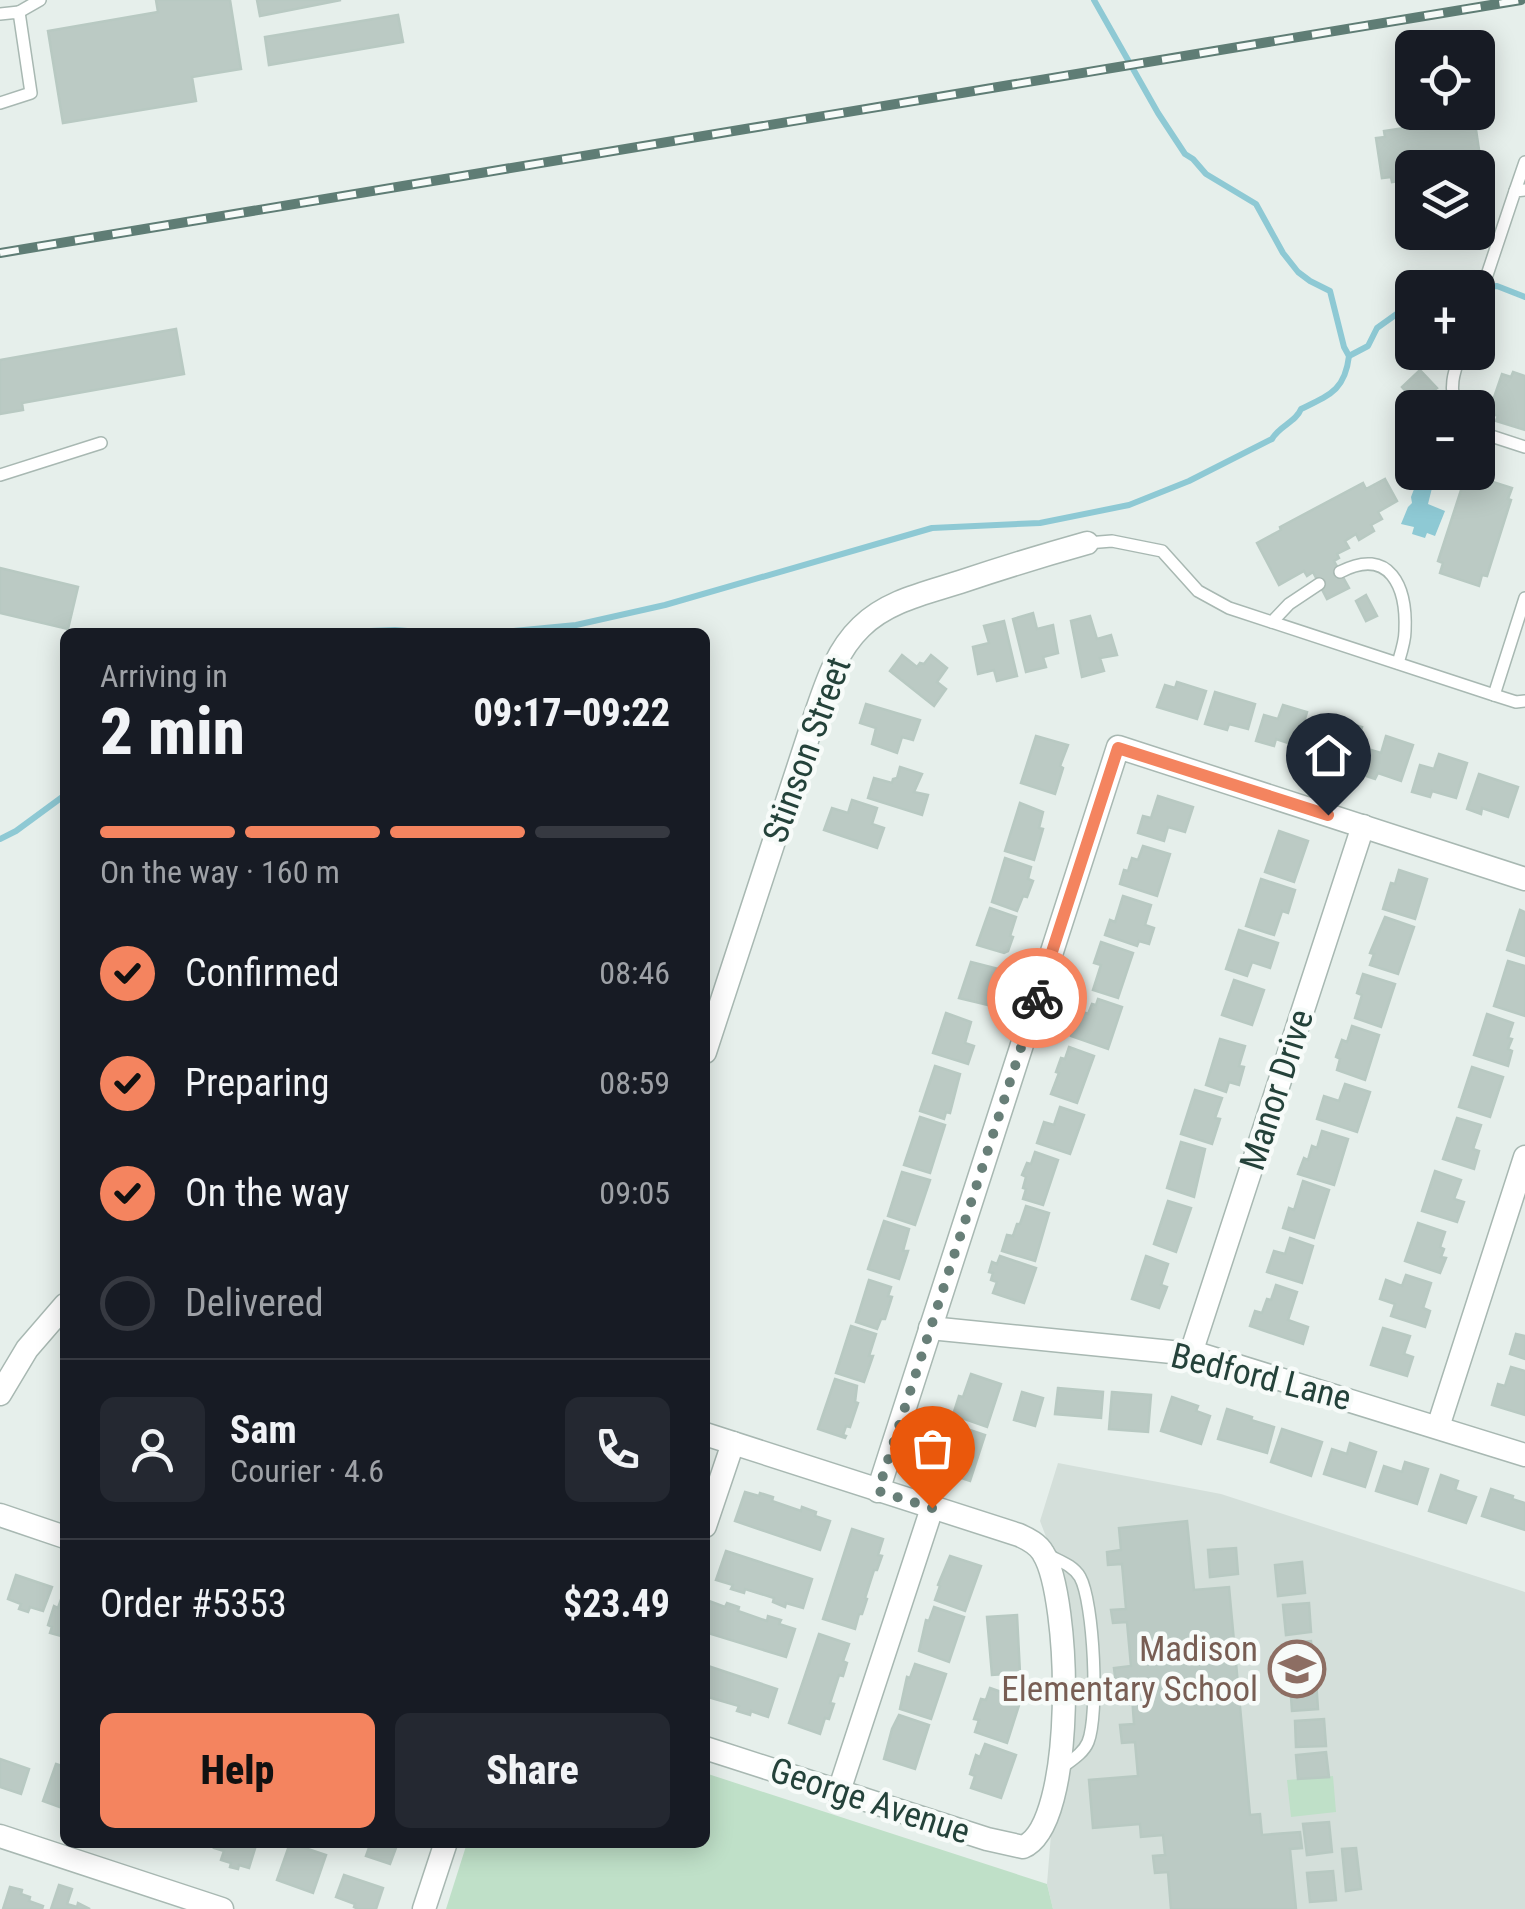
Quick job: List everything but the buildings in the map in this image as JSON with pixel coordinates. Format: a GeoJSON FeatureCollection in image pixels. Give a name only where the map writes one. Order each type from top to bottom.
{"type":"FeatureCollection","features":[{"type":"Feature","properties":{"kind":"street","name":"Stinson Street"},"geometry":{"type":"LineString","coordinates":[[710,1037],[815,716],[834,666],[850,639],[862,626],[896,604],[1087,543]]}},
{"type":"Feature","properties":{"kind":"street"},"geometry":{"type":"LineString","coordinates":[[878,1491],[1118,748],[1525,878]]}},
{"type":"Feature","properties":{"kind":"street","name":"Manor Drive"},"geometry":{"type":"LineString","coordinates":[[1191,1354],[1363,826]]}},
{"type":"Feature","properties":{"kind":"street"},"geometry":{"type":"LineString","coordinates":[[1438,1426],[1525,1157]]}},
{"type":"Feature","properties":{"kind":"street"},"geometry":{"type":"LineString","coordinates":[[0,1394],[28,1348],[60,1311]]}},
{"type":"Feature","properties":{"kind":"street","name":"Bedford Lane"},"geometry":{"type":"LineString","coordinates":[[930,1328],[1191,1354],[1228,1362],[1525,1455]]}},
{"type":"Feature","properties":{"kind":"street"},"geometry":{"type":"LineString","coordinates":[[710,1436],[932,1508],[839,1791]]}},
{"type":"Feature","properties":{"kind":"street"},"geometry":{"type":"LineString","coordinates":[[710,1511],[732,1443]]}},
{"type":"Feature","properties":{"kind":"street","name":"George Avenue"},"geometry":{"type":"LineString","coordinates":[[710,1750],[1006,1845],[1029,1846],[1048,1816],[1060,1768],[1064,1713],[1062,1633],[1052,1574],[1044,1553],[1032,1542],[932,1508]]}},
{"type":"Feature","properties":{"kind":"street"},"geometry":{"type":"LineString","coordinates":[[0,1515],[60,1535]]}},
{"type":"Feature","properties":{"kind":"street"},"geometry":{"type":"LineString","coordinates":[[0,1836],[222,1909]]}},
{"type":"Feature","properties":{"kind":"street"},"geometry":{"type":"LineString","coordinates":[[424,1909],[444,1848]]}},
{"type":"Feature","properties":{"kind":"lane"},"geometry":{"type":"LineString","coordinates":[[0,14],[18,12],[40,0]]}},
{"type":"Feature","properties":{"kind":"lane"},"geometry":{"type":"LineString","coordinates":[[0,103],[31,94],[18,12]]}},
{"type":"Feature","properties":{"kind":"lane"},"geometry":{"type":"LineString","coordinates":[[1488,270],[1506,214],[1520,191],[1525,162]]}},
{"type":"Feature","properties":{"kind":"lane"},"geometry":{"type":"LineString","coordinates":[[1495,438],[1525,447]]}},
{"type":"Feature","properties":{"kind":"lane"},"geometry":{"type":"LineString","coordinates":[[0,475],[101,443]]}},
{"type":"Feature","properties":{"kind":"lane"},"geometry":{"type":"LineString","coordinates":[[1087,543],[1112,541],[1162,551],[1198,591],[1228,608],[1525,702]]}},
{"type":"Feature","properties":{"kind":"lane"},"geometry":{"type":"LineString","coordinates":[[1340,572],[1356,564],[1382,566],[1392,572],[1401,593],[1405,631],[1398,664]]}},
{"type":"Feature","properties":{"kind":"lane"},"geometry":{"type":"LineString","coordinates":[[1272,622],[1289,604],[1319,584]]}},
{"type":"Feature","properties":{"kind":"lane"},"geometry":{"type":"LineString","coordinates":[[1494,695],[1525,598]]}},
{"type":"Feature","properties":{"kind":"shaded area","name":"Madison Elementary School"},"geometry":{"type":"Polygon","coordinates":[[[1058,1463],[1221,1494],[1525,1592],[1525,1909],[1053,1909],[1047,1884],[1059,1571],[1040,1521],[1058,1463]]]}},
{"type":"Feature","properties":{"kind":"green space"},"geometry":{"type":"Polygon","coordinates":[[[710,1775],[1047,1884],[1053,1909],[446,1909],[465,1848],[710,1848],[710,1775]]]}},
{"type":"Feature","properties":{"kind":"green space"},"geometry":{"type":"Polygon","coordinates":[[[1333,1776],[1336,1812],[1291,1817],[1287,1780],[1333,1776]]]}},
{"type":"Feature","properties":{"kind":"water"},"geometry":{"type":"Polygon","coordinates":[[[1414,490],[1432,490],[1428,504],[1445,511],[1435,536],[1412,534],[1414,527],[1401,524],[1412,503],[1414,490]]]}},
{"type":"Feature","properties":{"kind":"waterway"},"geometry":{"type":"LineString","coordinates":[[1094,0],[1185,154],[1206,174],[1256,204],[1298,272],[1330,291],[1349,356]]}},
{"type":"Feature","properties":{"kind":"waterway"},"geometry":{"type":"LineString","coordinates":[[1495,286],[1525,297]]}},
{"type":"Feature","properties":{"kind":"waterway"},"geometry":{"type":"LineString","coordinates":[[1349,356],[1368,346],[1377,328],[1395,315]]}},
{"type":"Feature","properties":{"kind":"waterway"},"geometry":{"type":"LineString","coordinates":[[545,628],[665,605],[932,528],[1040,523],[1129,505],[1189,481],[1272,439],[1301,409],[1340,384],[1349,356]]}},
{"type":"Feature","properties":{"kind":"waterway"},"geometry":{"type":"LineString","coordinates":[[0,839],[60,799]]}},
{"type":"Feature","properties":{"kind":"railway"},"geometry":{"type":"LineString","coordinates":[[0,253],[1521,0]]}},
{"type":"Feature","properties":{"kind":"way so far"},"geometry":{"type":"LineString","coordinates":[[932,1508],[878,1491],[1037,998]]}},
{"type":"Feature","properties":{"kind":"place","name":"Madison Elementary School"},"geometry":{"type":"Point","coordinates":[1297,1669]}},
{"type":"Feature","properties":{"kind":"route"},"geometry":{"type":"LineString","coordinates":[[1037,998],[1118,748],[1328,815]]}}]}
